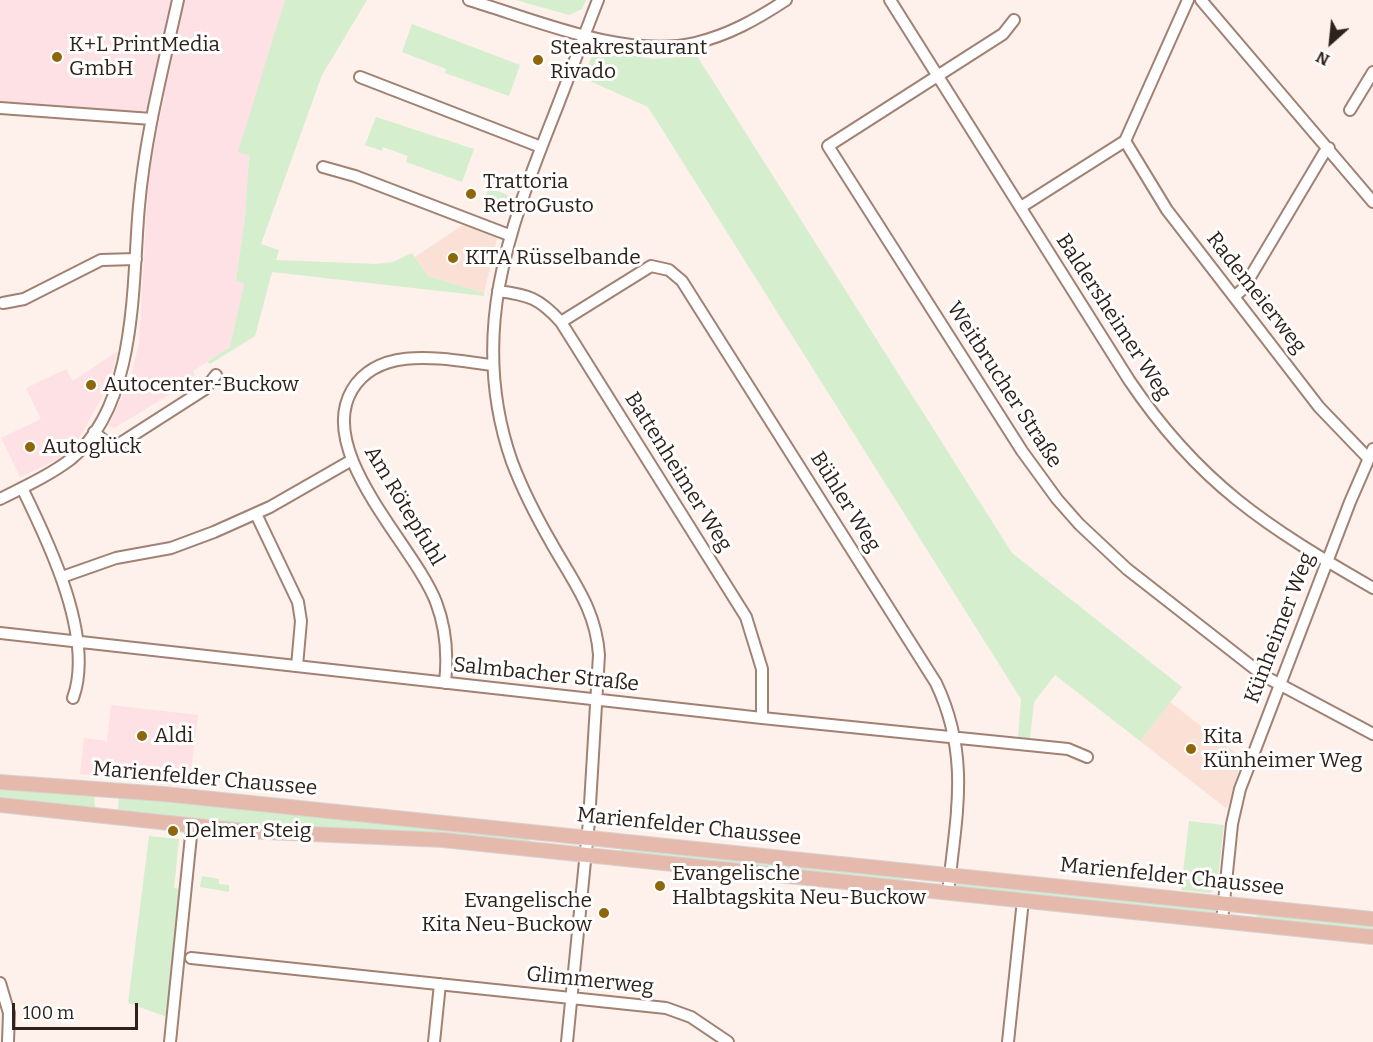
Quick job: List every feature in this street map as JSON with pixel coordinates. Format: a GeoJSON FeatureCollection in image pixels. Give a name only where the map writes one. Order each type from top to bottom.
{"type":"FeatureCollection","features":[{"type":"Feature","properties":{"kind":"main road","name":"Marienfelder Chaussee"},"geometry":{"type":"LineString","coordinates":[[0,782],[588,837],[1373,919]]}},
{"type":"Feature","properties":{"kind":"main road"},"geometry":{"type":"LineString","coordinates":[[100,816],[103,790]]}},
{"type":"Feature","properties":{"kind":"main road","name":"Marienfelder Chaussee"},"geometry":{"type":"LineString","coordinates":[[0,805],[290,834],[443,840],[1373,937]]}},
{"type":"Feature","properties":{"kind":"street"},"geometry":{"type":"LineString","coordinates":[[0,499],[73,458],[94,432],[108,405],[123,365],[133,312],[140,200],[152,118],[178,0]]}},
{"type":"Feature","properties":{"kind":"street"},"geometry":{"type":"LineString","coordinates":[[469,0],[585,35],[623,44],[659,46],[694,43],[738,29],[786,0]]}},
{"type":"Feature","properties":{"kind":"street"},"geometry":{"type":"LineString","coordinates":[[567,1042],[588,837],[599,656],[594,618],[536,516],[512,461],[497,403],[492,365],[498,291],[509,235],[598,0]]}},
{"type":"Feature","properties":{"kind":"street","name":"Baldersheimer Weg"},"geometry":{"type":"LineString","coordinates":[[890,0],[1128,380],[1170,436],[1211,479],[1240,505],[1277,532],[1373,588]]}},
{"type":"Feature","properties":{"kind":"street"},"geometry":{"type":"LineString","coordinates":[[1021,207],[1125,141],[1188,0]]}},
{"type":"Feature","properties":{"kind":"street"},"geometry":{"type":"LineString","coordinates":[[1201,0],[1373,202]]}},
{"type":"Feature","properties":{"kind":"street","name":"Weitbrucher Straße"},"geometry":{"type":"LineString","coordinates":[[1014,20],[1003,34],[828,146],[1022,451],[1057,499],[1102,547],[1127,569],[1278,685],[1373,734]]}},
{"type":"Feature","properties":{"kind":"street"},"geometry":{"type":"LineString","coordinates":[[1350,110],[1373,72]]}},
{"type":"Feature","properties":{"kind":"street"},"geometry":{"type":"LineString","coordinates":[[360,77],[541,147]]}},
{"type":"Feature","properties":{"kind":"street"},"geometry":{"type":"LineString","coordinates":[[0,108],[152,118]]}},
{"type":"Feature","properties":{"kind":"street","name":"Rademeierweg"},"geometry":{"type":"LineString","coordinates":[[1125,141],[1167,210],[1319,406],[1371,454]]}},
{"type":"Feature","properties":{"kind":"street"},"geometry":{"type":"LineString","coordinates":[[1235,296],[1243,289],[1329,148]]}},
{"type":"Feature","properties":{"kind":"street"},"geometry":{"type":"LineString","coordinates":[[323,167],[355,176],[509,235]]}},
{"type":"Feature","properties":{"kind":"street"},"geometry":{"type":"LineString","coordinates":[[3,303],[24,299],[101,260],[136,259]]}},
{"type":"Feature","properties":{"kind":"street","name":"Bühler Weg"},"geometry":{"type":"LineString","coordinates":[[561,322],[641,270],[651,266],[661,266],[677,274],[936,683],[948,708],[956,738],[960,786],[948,892]]}},
{"type":"Feature","properties":{"kind":"street","name":"Battenheimer Weg"},"geometry":{"type":"LineString","coordinates":[[498,291],[526,295],[538,300],[561,322],[746,617],[762,669],[762,718]]}},
{"type":"Feature","properties":{"kind":"street","name":"Am Rötepfuhl"},"geometry":{"type":"LineString","coordinates":[[445,683],[446,650],[436,603],[425,579],[352,460],[344,434],[345,410],[353,389],[368,373],[393,362],[418,358],[492,365]]}},
{"type":"Feature","properties":{"kind":"street"},"geometry":{"type":"LineString","coordinates":[[94,432],[113,448],[205,389],[216,375]]}},
{"type":"Feature","properties":{"kind":"street","name":"Künheimer Weg"},"geometry":{"type":"LineString","coordinates":[[1222,921],[1236,804],[1278,685],[1371,454]]}},
{"type":"Feature","properties":{"kind":"street"},"geometry":{"type":"LineString","coordinates":[[62,577],[116,558],[178,546],[256,513],[352,460]]}},
{"type":"Feature","properties":{"kind":"street"},"geometry":{"type":"LineString","coordinates":[[22,488],[62,577],[77,642],[79,678],[73,698]]}},
{"type":"Feature","properties":{"kind":"street"},"geometry":{"type":"LineString","coordinates":[[256,513],[298,602],[301,621],[297,666]]}},
{"type":"Feature","properties":{"kind":"street","name":"Salmbacher Straße"},"geometry":{"type":"LineString","coordinates":[[0,633],[762,718],[1068,749],[1087,757]]}},
{"type":"Feature","properties":{"kind":"street"},"geometry":{"type":"LineString","coordinates":[[170,1042],[192,826]]}},
{"type":"Feature","properties":{"kind":"street"},"geometry":{"type":"LineString","coordinates":[[1008,1042],[1023,900]]}},
{"type":"Feature","properties":{"kind":"street","name":"Glimmerweg"},"geometry":{"type":"LineString","coordinates":[[191,958],[666,1008],[691,1017],[728,1042]]}},
{"type":"Feature","properties":{"kind":"street"},"geometry":{"type":"LineString","coordinates":[[0,983],[9,1013],[8,1042]]}},
{"type":"Feature","properties":{"kind":"street"},"geometry":{"type":"LineString","coordinates":[[434,1042],[440,984]]}},
{"type":"Feature","properties":{"kind":"shaded area"},"geometry":{"type":"Polygon","coordinates":[[[0,0],[172,0],[148,108],[142,111],[0,103],[0,0]]]}},
{"type":"Feature","properties":{"kind":"shaded area"},"geometry":{"type":"Polygon","coordinates":[[[184,0],[285,0],[239,152],[249,154],[245,217],[236,281],[244,283],[230,347],[193,371],[195,375],[169,395],[114,428],[109,425],[130,380],[139,343],[149,171],[184,0]]]}},
{"type":"Feature","properties":{"kind":"shaded area","name":"KITA Rüsselbande"},"geometry":{"type":"Polygon","coordinates":[[[463,225],[497,238],[484,293],[428,276],[415,257],[463,225]]]}},
{"type":"Feature","properties":{"kind":"shaded area"},"geometry":{"type":"Polygon","coordinates":[[[118,351],[107,388],[81,435],[60,458],[20,477],[1,438],[41,419],[26,388],[66,369],[73,381],[118,351]]]}},
{"type":"Feature","properties":{"kind":"shaded area","name":"Kita Künheimer Weg"},"geometry":{"type":"Polygon","coordinates":[[[1170,702],[1242,758],[1227,809],[1140,741],[1170,702]]]}},
{"type":"Feature","properties":{"kind":"shaded area"},"geometry":{"type":"Polygon","coordinates":[[[111,705],[198,715],[189,788],[80,774],[84,738],[107,741],[111,705]]]}},
{"type":"Feature","properties":{"kind":"green space"},"geometry":{"type":"Polygon","coordinates":[[[285,0],[367,0],[322,75],[261,244],[279,250],[276,260],[376,264],[393,262],[412,253],[428,276],[484,293],[484,296],[272,272],[255,336],[210,364],[207,362],[230,347],[244,283],[236,281],[245,217],[249,155],[238,152],[285,0]]]}},
{"type":"Feature","properties":{"kind":"green space"},"geometry":{"type":"Polygon","coordinates":[[[516,0],[586,0],[582,9],[569,15],[516,0]]]}},
{"type":"Feature","properties":{"kind":"green space"},"geometry":{"type":"Polygon","coordinates":[[[412,24],[520,65],[509,96],[445,73],[446,69],[402,52],[412,24]]]}},
{"type":"Feature","properties":{"kind":"green space"},"geometry":{"type":"Polygon","coordinates":[[[605,51],[654,59],[697,56],[1012,553],[1182,687],[1140,741],[1055,675],[1034,702],[1030,739],[1018,738],[1021,699],[648,107],[583,78],[591,58],[605,51]]]}},
{"type":"Feature","properties":{"kind":"green space"},"geometry":{"type":"Polygon","coordinates":[[[376,117],[474,149],[462,182],[406,162],[408,156],[383,147],[382,151],[365,145],[376,117]]]}},
{"type":"Feature","properties":{"kind":"green space"},"geometry":{"type":"Polygon","coordinates":[[[489,187],[510,196],[504,215],[482,206],[489,187]]]}},
{"type":"Feature","properties":{"kind":"green space"},"geometry":{"type":"Polygon","coordinates":[[[0,787],[94,795],[95,808],[0,799],[0,787]]]}},
{"type":"Feature","properties":{"kind":"green space"},"geometry":{"type":"Polygon","coordinates":[[[119,796],[151,797],[532,838],[530,842],[243,825],[118,812],[119,796]]]}},
{"type":"Feature","properties":{"kind":"green space"},"geometry":{"type":"Polygon","coordinates":[[[1189,821],[1224,825],[1217,887],[1210,893],[1181,890],[1189,821]]]}},
{"type":"Feature","properties":{"kind":"green space"},"geometry":{"type":"Polygon","coordinates":[[[149,836],[179,839],[174,888],[180,889],[167,1017],[128,1003],[149,836]]]}},
{"type":"Feature","properties":{"kind":"green space"},"geometry":{"type":"Polygon","coordinates":[[[621,848],[670,850],[905,876],[903,882],[621,853],[621,848]]]}},
{"type":"Feature","properties":{"kind":"green space"},"geometry":{"type":"Polygon","coordinates":[[[202,876],[219,879],[219,884],[229,885],[229,892],[200,887],[202,876]]]}},
{"type":"Feature","properties":{"kind":"green space"},"geometry":{"type":"Polygon","coordinates":[[[954,881],[1216,909],[1216,913],[955,887],[954,881]]]}},
{"type":"Feature","properties":{"kind":"green space"},"geometry":{"type":"Polygon","coordinates":[[[1256,912],[1373,923],[1373,931],[1257,919],[1256,912]]]}},
{"type":"Feature","properties":{"kind":"place","name":"K+L PrintMedia GmbH"},"geometry":{"type":"Point","coordinates":[57,57]}},
{"type":"Feature","properties":{"kind":"place","name":"Steakrestaurant Rivado"},"geometry":{"type":"Point","coordinates":[538,60]}},
{"type":"Feature","properties":{"kind":"place","name":"Trattoria RetroGusto"},"geometry":{"type":"Point","coordinates":[471,194]}},
{"type":"Feature","properties":{"kind":"place","name":"KITA Rüsselbande"},"geometry":{"type":"Point","coordinates":[453,258]}},
{"type":"Feature","properties":{"kind":"place","name":"Autocenter-Buckow"},"geometry":{"type":"Point","coordinates":[91,385]}},
{"type":"Feature","properties":{"kind":"place","name":"Autoglück"},"geometry":{"type":"Point","coordinates":[30,447]}},
{"type":"Feature","properties":{"kind":"place","name":"Aldi"},"geometry":{"type":"Point","coordinates":[142,736]}},
{"type":"Feature","properties":{"kind":"place","name":"Kita Künheimer Weg"},"geometry":{"type":"Point","coordinates":[1191,749]}},
{"type":"Feature","properties":{"kind":"place","name":"Delmer Steig"},"geometry":{"type":"Point","coordinates":[173,831]}},
{"type":"Feature","properties":{"kind":"place","name":"Evangelische Halbtagskita Neu-Buckow"},"geometry":{"type":"Point","coordinates":[660,886]}},
{"type":"Feature","properties":{"kind":"place","name":"Evangelische Kita Neu-Buckow"},"geometry":{"type":"Point","coordinates":[604,913]}}]}
